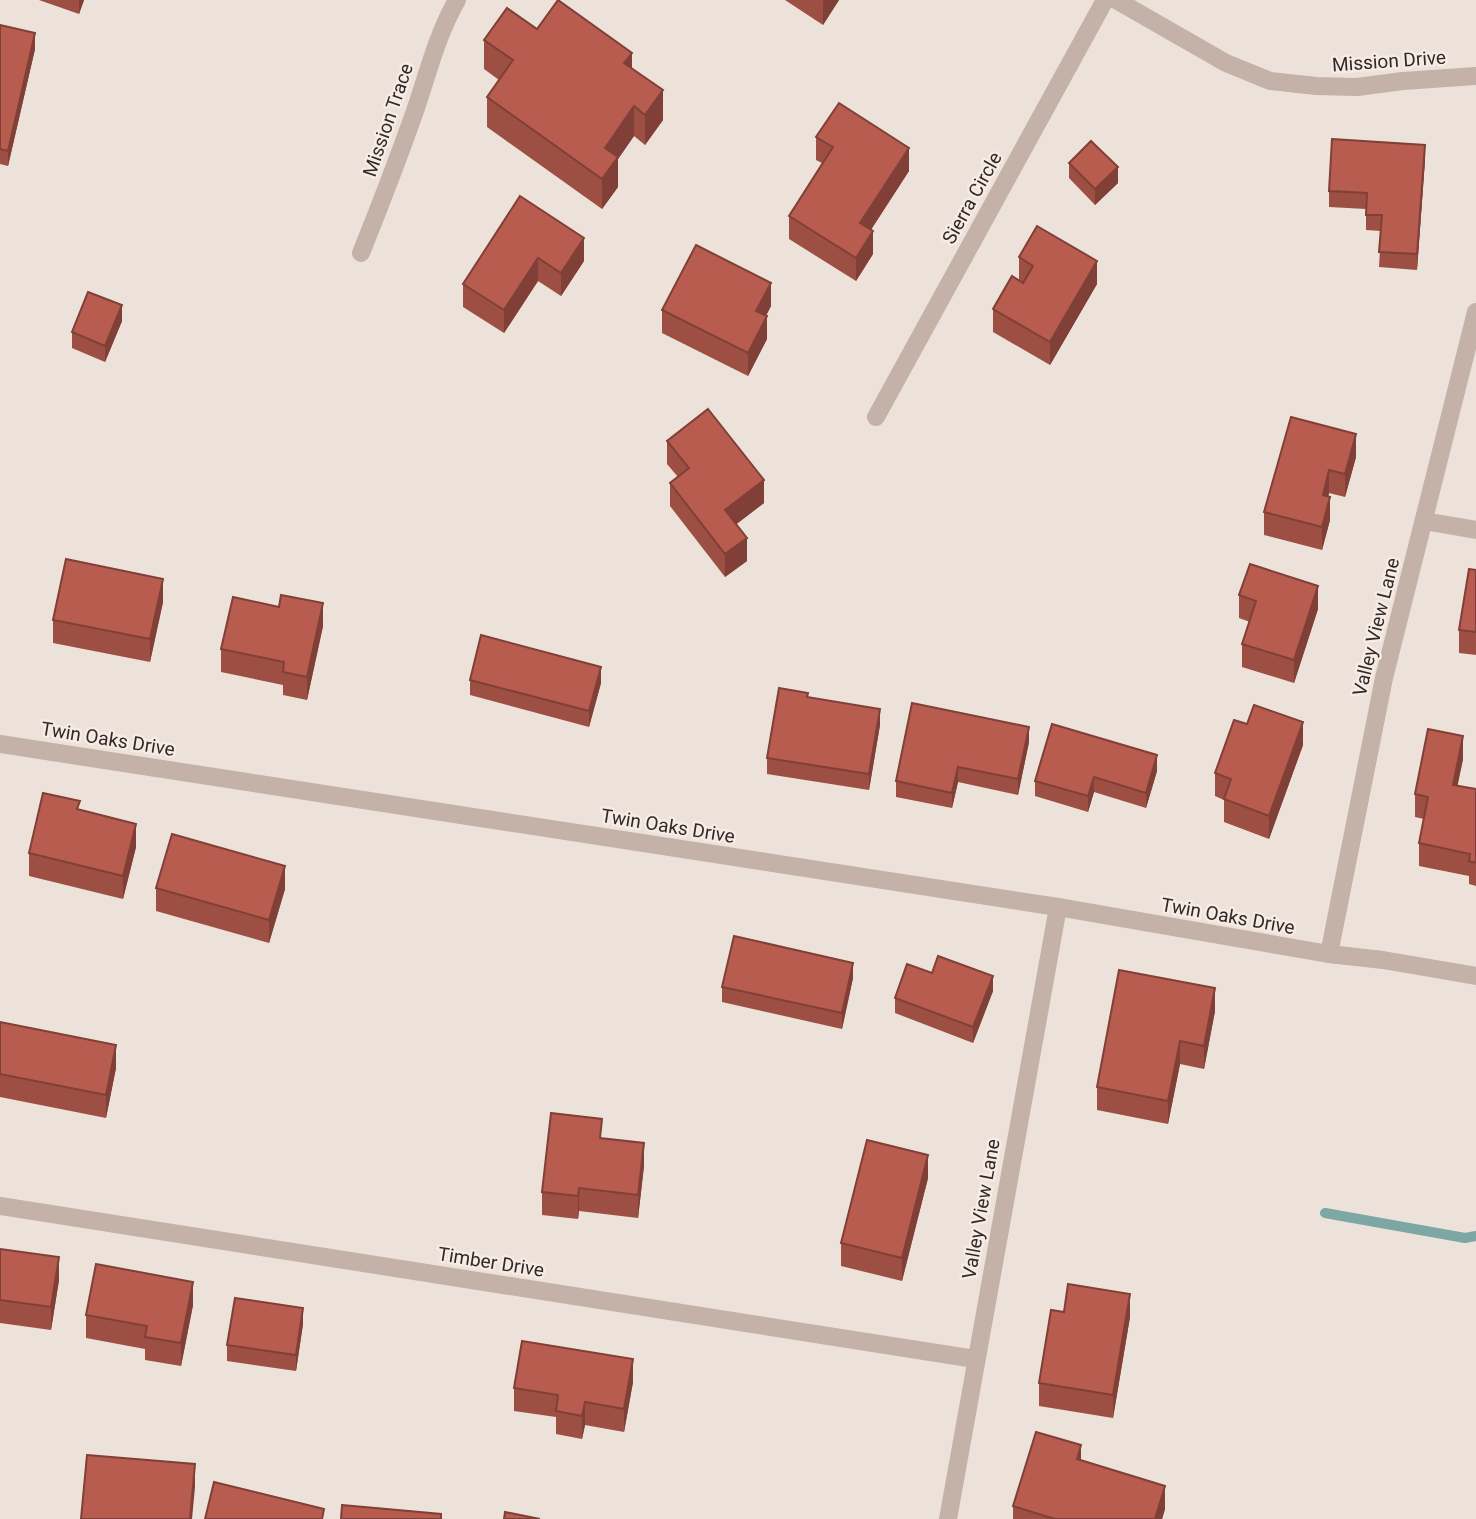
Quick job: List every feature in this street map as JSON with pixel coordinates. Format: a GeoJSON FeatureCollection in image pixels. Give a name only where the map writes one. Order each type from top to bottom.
{"type":"FeatureCollection","features":[{"type":"Feature","properties":{"kind":"street","name":"Mission Trace"},"geometry":{"type":"LineString","coordinates":[[361,253],[401,152],[433,53],[457,0]]}},
{"type":"Feature","properties":{"kind":"street","name":"Sierra Circle"},"geometry":{"type":"LineString","coordinates":[[876,417],[1105,0]]}},
{"type":"Feature","properties":{"kind":"street","name":"Mission Drive"},"geometry":{"type":"LineString","coordinates":[[1116,0],[1226,63],[1270,81],[1357,87],[1476,76]]}},
{"type":"Feature","properties":{"kind":"street","name":"Valley View Lane"},"geometry":{"type":"LineString","coordinates":[[1329,954],[1384,678],[1476,312]]}},
{"type":"Feature","properties":{"kind":"street"},"geometry":{"type":"LineString","coordinates":[[1424,521],[1476,530]]}},
{"type":"Feature","properties":{"kind":"street","name":"Twin Oaks Drive"},"geometry":{"type":"LineString","coordinates":[[0,744],[1058,907],[1329,954],[1476,976]]}},
{"type":"Feature","properties":{"kind":"street","name":"Valley View Lane"},"geometry":{"type":"LineString","coordinates":[[948,1519],[1058,907]]}},
{"type":"Feature","properties":{"kind":"street","name":"Timber Drive"},"geometry":{"type":"LineString","coordinates":[[0,1206],[975,1359]]}},
{"type":"Feature","properties":{"kind":"building"},"geometry":{"type":"Polygon","coordinates":[[[558,0],[632,53],[624,63],[663,90],[645,115],[634,106],[605,148],[618,157],[602,179],[487,97],[513,60],[484,40],[507,8],[537,29],[558,0]]]}},
{"type":"Feature","properties":{"kind":"building"},"geometry":{"type":"Polygon","coordinates":[[[0,25],[35,33],[8,151],[0,149],[0,25]]]}},
{"type":"Feature","properties":{"kind":"building"},"geometry":{"type":"Polygon","coordinates":[[[839,103],[909,148],[860,223],[873,231],[856,258],[789,216],[833,147],[816,137],[839,103]]]}},
{"type":"Feature","properties":{"kind":"building"},"geometry":{"type":"Polygon","coordinates":[[[1332,139],[1425,145],[1417,254],[1379,252],[1382,215],[1366,215],[1367,193],[1329,191],[1332,139]]]}},
{"type":"Feature","properties":{"kind":"building"},"geometry":{"type":"Polygon","coordinates":[[[1091,141],[1118,167],[1095,189],[1069,163],[1091,141]]]}},
{"type":"Feature","properties":{"kind":"building"},"geometry":{"type":"Polygon","coordinates":[[[520,196],[584,238],[561,273],[538,258],[504,310],[463,284],[520,196]]]}},
{"type":"Feature","properties":{"kind":"building"},"geometry":{"type":"Polygon","coordinates":[[[1037,226],[1097,261],[1050,342],[993,309],[1012,276],[1023,283],[1033,266],[1019,257],[1037,226]]]}},
{"type":"Feature","properties":{"kind":"building"},"geometry":{"type":"Polygon","coordinates":[[[696,245],[771,283],[756,311],[767,316],[748,353],[662,310],[696,245]]]}},
{"type":"Feature","properties":{"kind":"building"},"geometry":{"type":"Polygon","coordinates":[[[88,292],[122,305],[105,346],[72,332],[88,292]]]}},
{"type":"Feature","properties":{"kind":"building"},"geometry":{"type":"Polygon","coordinates":[[[708,409],[764,480],[725,510],[747,538],[725,554],[670,483],[689,468],[667,441],[708,409]]]}},
{"type":"Feature","properties":{"kind":"building"},"geometry":{"type":"Polygon","coordinates":[[[1291,417],[1356,434],[1345,474],[1329,470],[1323,495],[1330,497],[1322,527],[1264,512],[1291,417]]]}},
{"type":"Feature","properties":{"kind":"building"},"geometry":{"type":"Polygon","coordinates":[[[66,559],[163,579],[150,639],[53,620],[66,559]]]}},
{"type":"Feature","properties":{"kind":"building"},"geometry":{"type":"Polygon","coordinates":[[[1250,564],[1318,586],[1294,660],[1242,644],[1256,601],[1239,595],[1250,564]]]}},
{"type":"Feature","properties":{"kind":"building"},"geometry":{"type":"Polygon","coordinates":[[[1469,569],[1476,570],[1476,632],[1459,630],[1469,569]]]}},
{"type":"Feature","properties":{"kind":"building"},"geometry":{"type":"Polygon","coordinates":[[[281,595],[323,603],[307,677],[283,672],[284,662],[221,649],[233,597],[279,607],[281,595]]]}},
{"type":"Feature","properties":{"kind":"building"},"geometry":{"type":"Polygon","coordinates":[[[481,635],[601,667],[589,711],[470,680],[481,635]]]}},
{"type":"Feature","properties":{"kind":"building"},"geometry":{"type":"Polygon","coordinates":[[[779,688],[808,693],[807,697],[880,709],[869,774],[767,758],[779,688]]]}},
{"type":"Feature","properties":{"kind":"building"},"geometry":{"type":"Polygon","coordinates":[[[912,703],[1029,727],[1018,779],[958,767],[952,793],[896,781],[912,703]]]}},
{"type":"Feature","properties":{"kind":"building"},"geometry":{"type":"Polygon","coordinates":[[[1254,705],[1303,722],[1269,816],[1224,799],[1231,779],[1215,773],[1234,720],[1247,724],[1254,705]]]}},
{"type":"Feature","properties":{"kind":"building"},"geometry":{"type":"Polygon","coordinates":[[[1052,724],[1157,755],[1146,793],[1094,777],[1088,796],[1035,781],[1052,724]]]}},
{"type":"Feature","properties":{"kind":"building"},"geometry":{"type":"Polygon","coordinates":[[[1428,729],[1463,736],[1453,785],[1476,789],[1476,863],[1469,861],[1470,854],[1419,843],[1428,797],[1415,794],[1428,729]]]}},
{"type":"Feature","properties":{"kind":"building"},"geometry":{"type":"Polygon","coordinates":[[[43,793],[80,801],[77,809],[136,824],[123,876],[29,853],[43,793]]]}},
{"type":"Feature","properties":{"kind":"building"},"geometry":{"type":"Polygon","coordinates":[[[172,834],[285,866],[269,920],[156,888],[172,834]]]}},
{"type":"Feature","properties":{"kind":"building"},"geometry":{"type":"Polygon","coordinates":[[[734,936],[853,963],[842,1013],[722,987],[734,936]]]}},
{"type":"Feature","properties":{"kind":"building"},"geometry":{"type":"Polygon","coordinates":[[[938,956],[993,976],[973,1027],[895,998],[907,964],[932,973],[938,956]]]}},
{"type":"Feature","properties":{"kind":"building"},"geometry":{"type":"Polygon","coordinates":[[[1119,970],[1215,988],[1204,1046],[1180,1041],[1168,1101],[1097,1087],[1119,970]]]}},
{"type":"Feature","properties":{"kind":"building"},"geometry":{"type":"Polygon","coordinates":[[[0,1022],[116,1045],[106,1095],[0,1074],[0,1022]]]}},
{"type":"Feature","properties":{"kind":"building"},"geometry":{"type":"Polygon","coordinates":[[[551,1113],[602,1119],[600,1138],[644,1143],[638,1195],[579,1188],[578,1196],[542,1192],[551,1113]]]}},
{"type":"Feature","properties":{"kind":"building"},"geometry":{"type":"Polygon","coordinates":[[[867,1140],[928,1155],[902,1258],[841,1243],[867,1140]]]}},
{"type":"Feature","properties":{"kind":"building"},"geometry":{"type":"Polygon","coordinates":[[[0,1249],[59,1257],[51,1307],[0,1300],[0,1249]]]}},
{"type":"Feature","properties":{"kind":"building"},"geometry":{"type":"Polygon","coordinates":[[[96,1264],[193,1282],[181,1343],[145,1337],[147,1326],[86,1315],[96,1264]]]}},
{"type":"Feature","properties":{"kind":"building"},"geometry":{"type":"Polygon","coordinates":[[[1068,1284],[1130,1294],[1113,1395],[1039,1383],[1051,1310],[1064,1312],[1068,1284]]]}},
{"type":"Feature","properties":{"kind":"building"},"geometry":{"type":"Polygon","coordinates":[[[235,1298],[303,1308],[296,1355],[227,1345],[235,1298]]]}},
{"type":"Feature","properties":{"kind":"building"},"geometry":{"type":"Polygon","coordinates":[[[522,1341],[633,1359],[624,1409],[585,1402],[582,1416],[556,1411],[558,1395],[514,1388],[522,1341]]]}},
{"type":"Feature","properties":{"kind":"building"},"geometry":{"type":"Polygon","coordinates":[[[1036,1432],[1081,1445],[1077,1459],[1165,1486],[1155,1519],[1055,1519],[1013,1506],[1036,1432]]]}},
{"type":"Feature","properties":{"kind":"building"},"geometry":{"type":"Polygon","coordinates":[[[87,1455],[195,1464],[190,1519],[81,1519],[87,1455]]]}},
{"type":"Feature","properties":{"kind":"building"},"geometry":{"type":"Polygon","coordinates":[[[214,1482],[324,1509],[322,1519],[205,1519],[214,1482]]]}},
{"type":"Feature","properties":{"kind":"building"},"geometry":{"type":"Polygon","coordinates":[[[342,1505],[441,1514],[441,1519],[341,1519],[342,1505]]]}},
{"type":"Feature","properties":{"kind":"building"},"geometry":{"type":"Polygon","coordinates":[[[505,1512],[540,1519],[504,1519],[505,1512]]]}},
{"type":"Feature","properties":{"kind":"waterway"},"geometry":{"type":"LineString","coordinates":[[1325,1213],[1465,1238],[1476,1236]]}}]}
